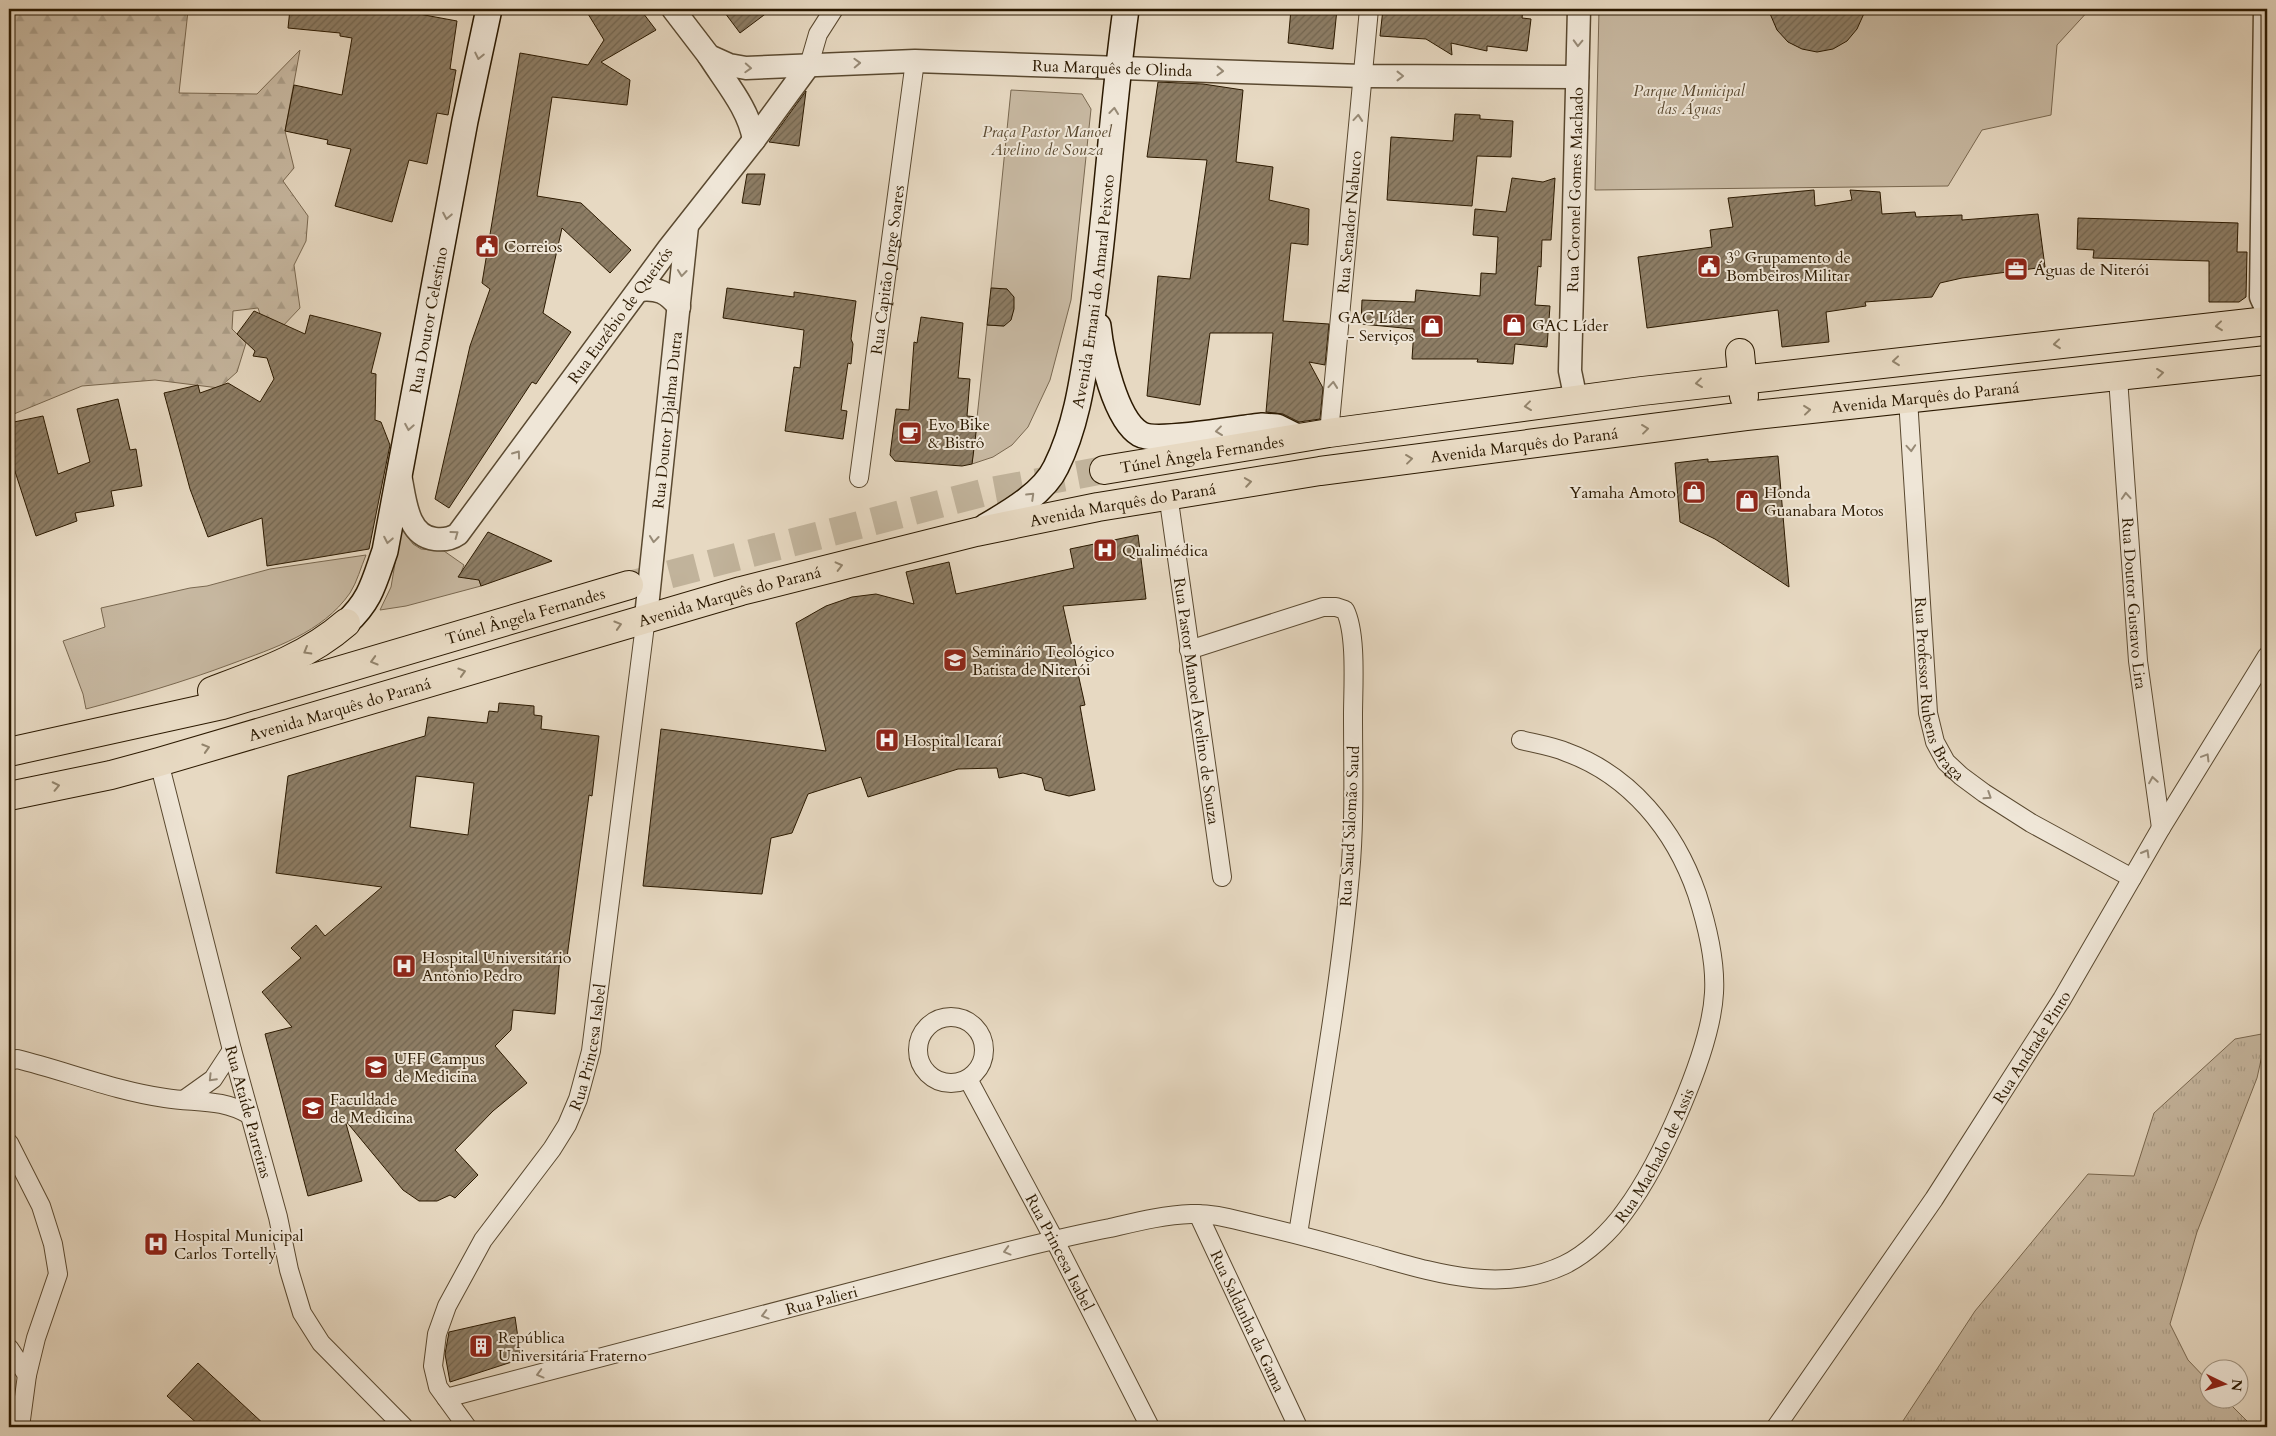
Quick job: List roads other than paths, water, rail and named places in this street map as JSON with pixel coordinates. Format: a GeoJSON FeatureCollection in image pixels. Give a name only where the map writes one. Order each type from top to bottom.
{"type":"FeatureCollection","features":[{"type":"Feature","properties":{"kind":"main road","name":"Rua Doutor Celestino"},"geometry":{"type":"LineString","coordinates":[[346,623],[360,610],[369,597],[386,551],[465,121],[489,9]]}},
{"type":"Feature","properties":{"kind":"main road","name":"Avenida Ernani do Amaral Peixoto"},"geometry":{"type":"LineString","coordinates":[[976,532],[1009,514],[1031,498],[1056,469],[1069,436],[1080,396],[1095,299],[1126,9]]}},
{"type":"Feature","properties":{"kind":"main road"},"geometry":{"type":"LineString","coordinates":[[1095,299],[1101,350],[1112,389],[1125,418],[1141,434],[1160,438],[1262,426],[1276,427],[1299,438],[1576,400],[1741,365],[2267,321]]}},
{"type":"Feature","properties":{"kind":"main road","name":"Avenida Marquês do Paraná"},"geometry":{"type":"LineString","coordinates":[[9,796],[111,775],[159,762],[741,590],[976,532],[1168,494],[1330,470],[1746,416],[2118,378],[2267,360]]}},
{"type":"Feature","properties":{"kind":"main road"},"geometry":{"type":"LineString","coordinates":[[1741,365],[1746,416]]}},
{"type":"Feature","properties":{"kind":"main road"},"geometry":{"type":"LineString","coordinates":[[1576,400],[1580,438]]}},
{"type":"Feature","properties":{"kind":"main road","name":"Túnel Ângela Fernandes"},"geometry":{"type":"LineString","coordinates":[[1104,470],[1299,438]]}},
{"type":"Feature","properties":{"kind":"main road","name":"Túnel Ângela Fernandes"},"geometry":{"type":"LineString","coordinates":[[90,733],[222,705],[630,585]]}},
{"type":"Feature","properties":{"kind":"main road"},"geometry":{"type":"LineString","coordinates":[[9,752],[90,733],[218,689],[297,657],[319,645],[346,623]]}},
{"type":"Feature","properties":{"kind":"street"},"geometry":{"type":"LineString","coordinates":[[673,9],[709,56],[746,113],[752,125],[754,140]]}},
{"type":"Feature","properties":{"kind":"street","name":"Rua Euzébio de Queirós"},"geometry":{"type":"LineString","coordinates":[[400,475],[409,515],[417,530],[431,539],[439,540],[458,534],[687,225],[754,140],[809,65],[818,34],[834,9]]}},
{"type":"Feature","properties":{"kind":"street","name":"Rua Senador Nabuco"},"geometry":{"type":"LineString","coordinates":[[1329,433],[1369,9]]}},
{"type":"Feature","properties":{"kind":"street","name":"Rua Coronel Gomes Machado"},"geometry":{"type":"LineString","coordinates":[[1576,400],[1570,371],[1579,9]]}},
{"type":"Feature","properties":{"kind":"street"},"geometry":{"type":"LineString","coordinates":[[2265,9],[2261,297],[2267,310]]}},
{"type":"Feature","properties":{"kind":"street","name":"Rua Marquês de Olinda"},"geometry":{"type":"LineString","coordinates":[[709,56],[729,65],[746,68],[915,61],[1362,76],[1577,77]]}},
{"type":"Feature","properties":{"kind":"street","name":"Rua Capitão Jorge Soares"},"geometry":{"type":"LineString","coordinates":[[859,478],[915,61]]}},
{"type":"Feature","properties":{"kind":"street","name":"Rua Doutor Djalma Dutra"},"geometry":{"type":"LineString","coordinates":[[646,617],[687,225]]}},
{"type":"Feature","properties":{"kind":"street"},"geometry":{"type":"LineString","coordinates":[[639,290],[656,289],[666,293],[679,307]]}},
{"type":"Feature","properties":{"kind":"street","name":"Rua Doutor Gustavo Lira"},"geometry":{"type":"LineString","coordinates":[[2118,378],[2138,661],[2150,761],[2161,828]]}},
{"type":"Feature","properties":{"kind":"street","name":"Rua Professor Rubens Braga"},"geometry":{"type":"LineString","coordinates":[[1908,399],[1928,713],[1935,742],[1946,762],[1984,793],[2031,823],[2132,878]]}},
{"type":"Feature","properties":{"kind":"street","name":"Rua Pastor Manoel Avelino de Souza"},"geometry":{"type":"LineString","coordinates":[[1168,494],[1222,877]]}},
{"type":"Feature","properties":{"kind":"street","name":"Rua Saud Salomão Saud"},"geometry":{"type":"LineString","coordinates":[[1189,650],[1323,607],[1336,607],[1346,610],[1349,618],[1353,665],[1350,874],[1328,1052],[1298,1234]]}},
{"type":"Feature","properties":{"kind":"street","name":"Rua Princesa Isabel"},"geometry":{"type":"LineString","coordinates":[[467,1427],[438,1387],[433,1366],[437,1334],[447,1306],[483,1240],[552,1149],[567,1125],[578,1099],[591,1051],[646,617]]}},
{"type":"Feature","properties":{"kind":"street","name":"Rua Andrade Pinto"},"geometry":{"type":"LineString","coordinates":[[1776,1427],[1934,1199],[2062,999],[2161,828],[2267,656]]}},
{"type":"Feature","properties":{"kind":"street","name":"Rua Machado de Assis"},"geometry":{"type":"LineString","coordinates":[[1198,1214],[1221,1216],[1298,1234],[1439,1274],[1477,1280],[1510,1279],[1534,1275],[1566,1264],[1595,1243],[1623,1214],[1641,1186],[1670,1130],[1708,1031],[1714,992],[1710,944],[1703,913],[1690,873],[1660,822],[1636,794],[1604,769],[1565,751],[1521,740]]}},
{"type":"Feature","properties":{"kind":"street","name":"Rua Ataíde Parreiras"},"geometry":{"type":"LineString","coordinates":[[159,762],[232,1050],[278,1217],[289,1270],[302,1313],[321,1343],[404,1427]]}},
{"type":"Feature","properties":{"kind":"street"},"geometry":{"type":"LineString","coordinates":[[185,1098],[213,1079],[232,1050]]}},
{"type":"Feature","properties":{"kind":"street"},"geometry":{"type":"LineString","coordinates":[[9,1061],[17,1059],[133,1091],[166,1098],[185,1098],[236,1107],[250,1115]]}},
{"type":"Feature","properties":{"kind":"street","name":"Rua Princesa Isabel"},"geometry":{"type":"LineString","coordinates":[[968,1079],[1054,1239],[1150,1427]]}},
{"type":"Feature","properties":{"kind":"street"},"geometry":{"type":"LineString","coordinates":[[9,1143],[41,1206],[53,1244],[58,1274],[36,1338],[27,1375],[20,1427]]}},
{"type":"Feature","properties":{"kind":"street","name":"Rua Palieri"},"geometry":{"type":"LineString","coordinates":[[446,1398],[1054,1239],[1173,1215],[1198,1214]]}},
{"type":"Feature","properties":{"kind":"street","name":"Rua Saldanha da Gama"},"geometry":{"type":"LineString","coordinates":[[1198,1214],[1298,1427]]}},
{"type":"Feature","properties":{"kind":"street"},"geometry":{"type":"LineString","coordinates":[[9,1348],[27,1375]]}},
{"type":"Feature","properties":{"kind":"tunnel"},"geometry":{"type":"LineString","coordinates":[[629,585],[986,492],[1104,470]]}},
{"type":"Feature","properties":{"kind":"place","name":"Correios"},"geometry":{"type":"Point","coordinates":[487,246]}},
{"type":"Feature","properties":{"kind":"place","name":"3º Grupamento de Bombeiros Militar"},"geometry":{"type":"Point","coordinates":[1709,266]}},
{"type":"Feature","properties":{"kind":"place","name":"Águas de Niterói"},"geometry":{"type":"Point","coordinates":[2016,269]}},
{"type":"Feature","properties":{"kind":"place","name":"GAC Líder"},"geometry":{"type":"Point","coordinates":[1514,325]}},
{"type":"Feature","properties":{"kind":"place","name":"GAC Líder - Serviços"},"geometry":{"type":"Point","coordinates":[1432,326]}},
{"type":"Feature","properties":{"kind":"place","name":"Evo Bike & Bistrô"},"geometry":{"type":"Point","coordinates":[910,433]}},
{"type":"Feature","properties":{"kind":"place","name":"Yamaha Amoto"},"geometry":{"type":"Point","coordinates":[1694,492]}},
{"type":"Feature","properties":{"kind":"place","name":"Honda Guanabara Motos"},"geometry":{"type":"Point","coordinates":[1747,501]}},
{"type":"Feature","properties":{"kind":"place","name":"Qualimédica"},"geometry":{"type":"Point","coordinates":[1105,550]}},
{"type":"Feature","properties":{"kind":"place","name":"Seminário Teológico Batista de Niterói"},"geometry":{"type":"Point","coordinates":[955,660]}},
{"type":"Feature","properties":{"kind":"place","name":"Hospital Icaraí"},"geometry":{"type":"Point","coordinates":[887,740]}},
{"type":"Feature","properties":{"kind":"place","name":"Hospital Universitário Antônio Pedro"},"geometry":{"type":"Point","coordinates":[404,966]}},
{"type":"Feature","properties":{"kind":"place","name":"UFF Campus de Medicina"},"geometry":{"type":"Point","coordinates":[376,1067]}},
{"type":"Feature","properties":{"kind":"place","name":"Faculdade de Medicina"},"geometry":{"type":"Point","coordinates":[313,1108]}},
{"type":"Feature","properties":{"kind":"place","name":"Hospital Municipal Carlos Tortelly"},"geometry":{"type":"Point","coordinates":[156,1244]}},
{"type":"Feature","properties":{"kind":"place","name":"República Universitária Fraterno"},"geometry":{"type":"Point","coordinates":[481,1346]}},
{"type":"Feature","properties":{"kind":"park label","name":"Parque Municipal das Águas"},"geometry":{"type":"Point","coordinates":[1689,99]}},
{"type":"Feature","properties":{"kind":"park label","name":"Praça Pastor Manoel Avelino de Souza"},"geometry":{"type":"Point","coordinates":[1047,140]}}]}
